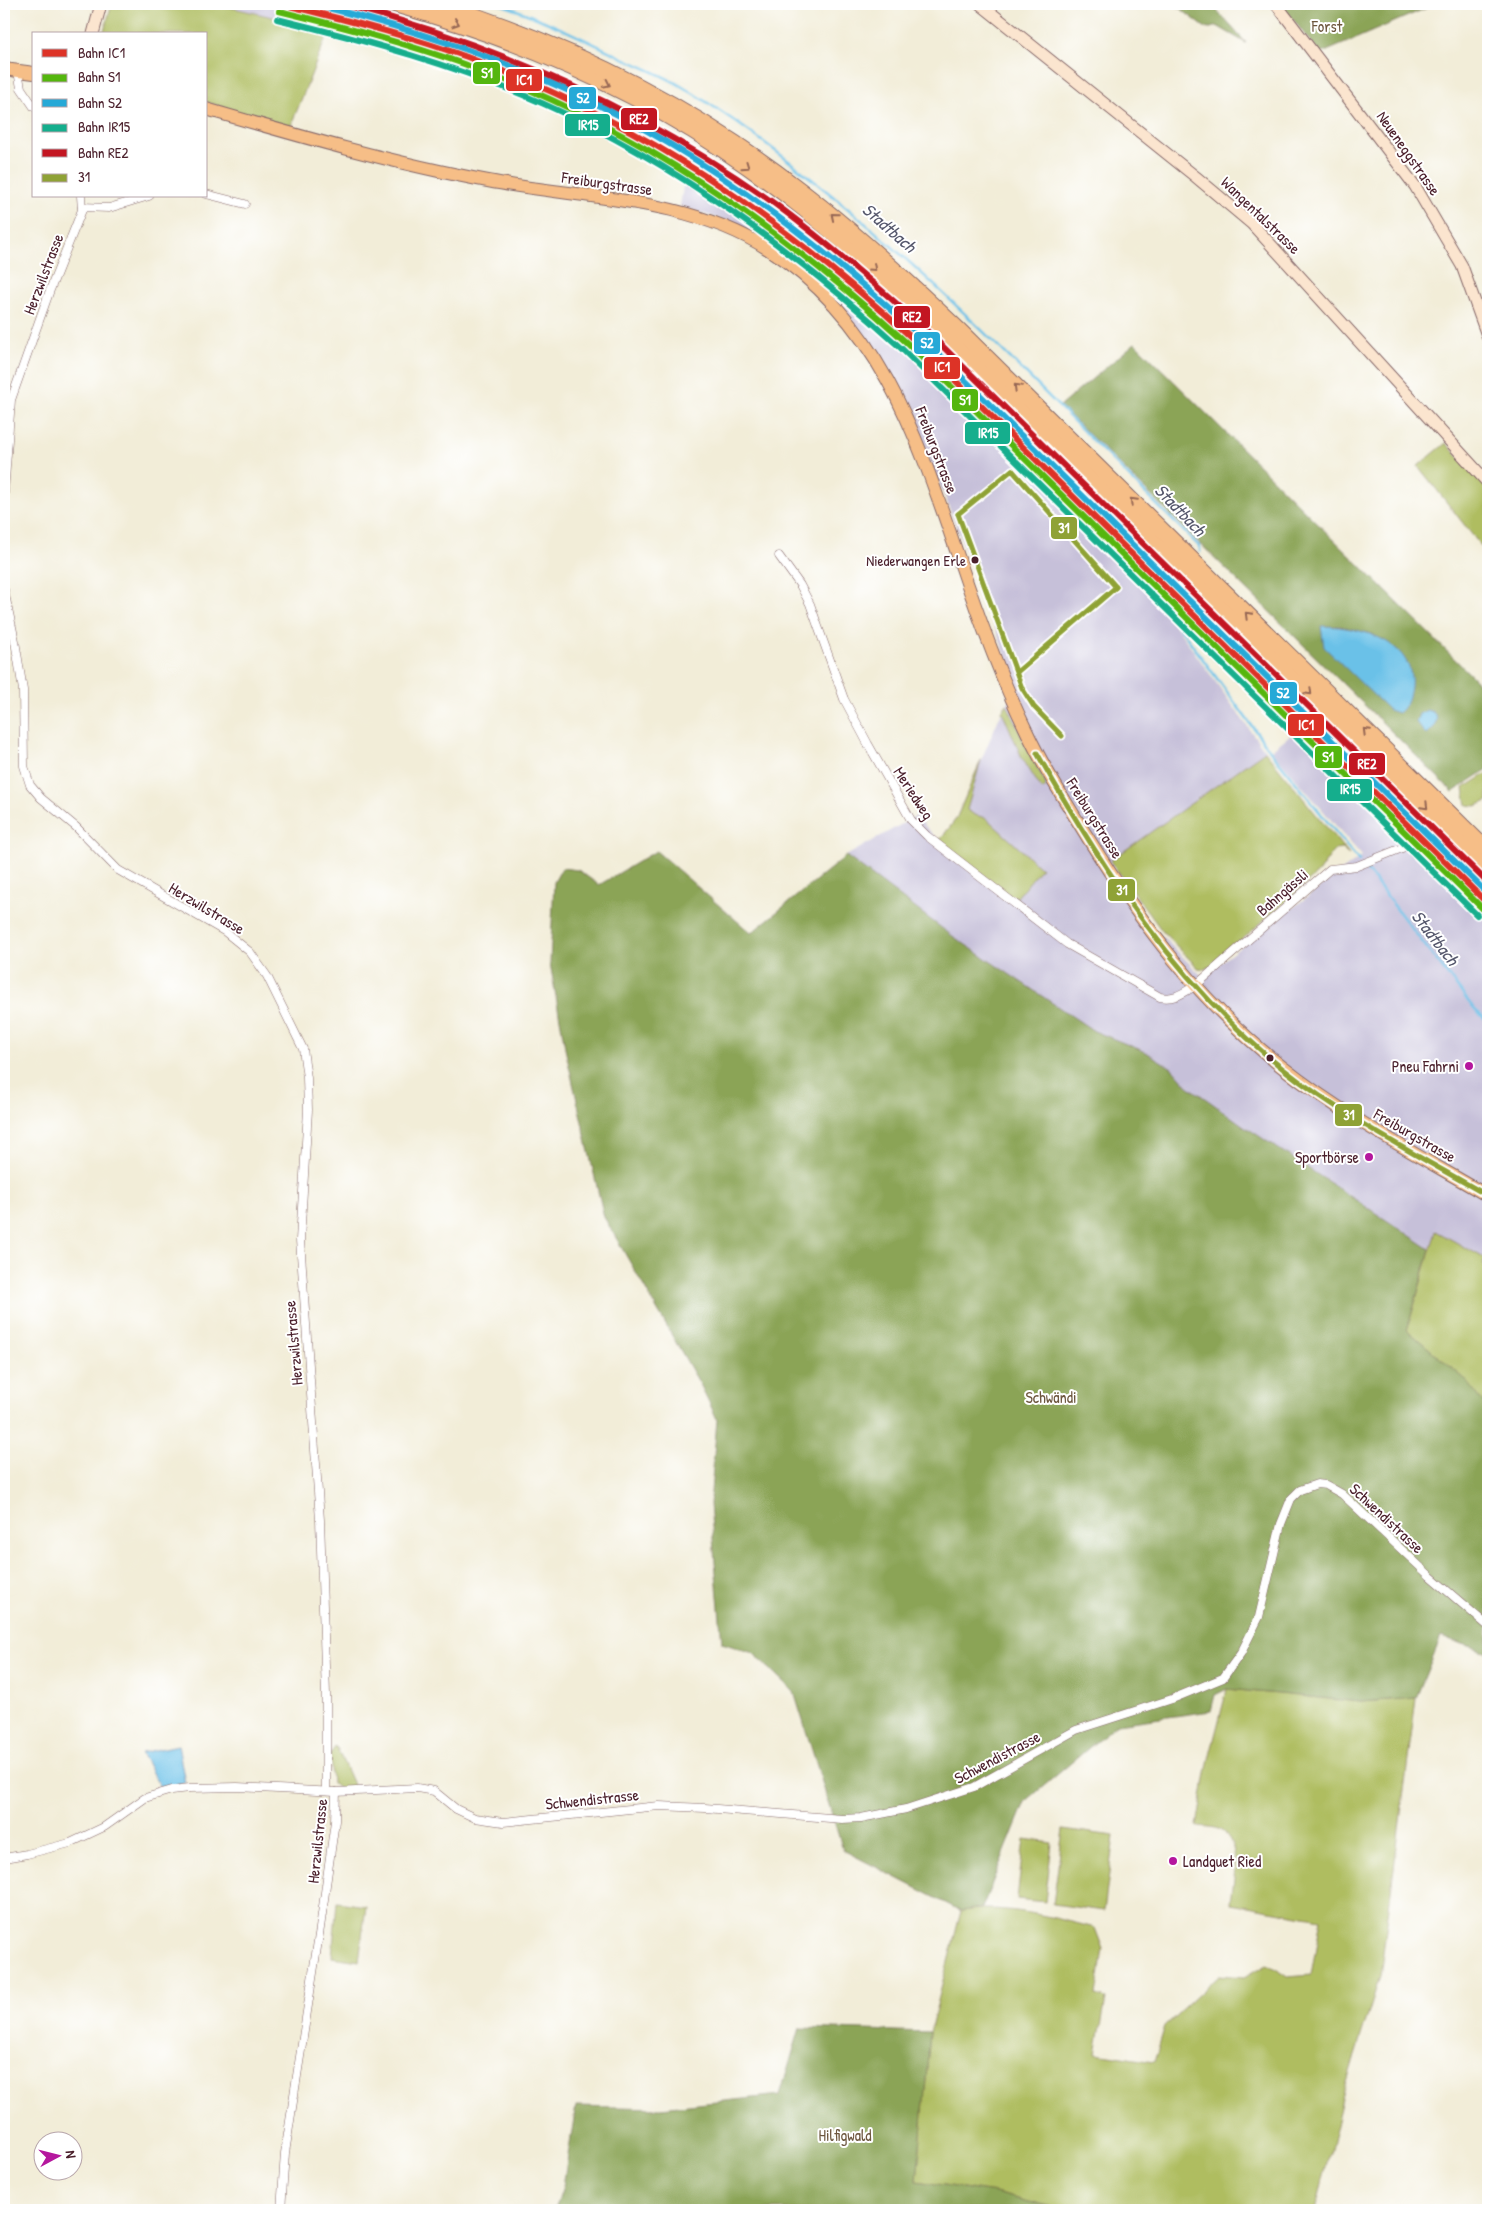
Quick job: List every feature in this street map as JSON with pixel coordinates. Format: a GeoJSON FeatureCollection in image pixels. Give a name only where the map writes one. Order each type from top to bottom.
{"type":"FeatureCollection","features":[{"type":"Feature","properties":{"kind":"highway"},"geometry":{"type":"LineString","coordinates":[[393,4],[502,38],[613,87],[678,122],[725,152],[811,214],[867,262],[949,338],[1488,869]]}},
{"type":"Feature","properties":{"kind":"highway"},"geometry":{"type":"LineString","coordinates":[[440,4],[552,44],[642,87],[733,141],[819,204],[895,269],[959,330],[1488,851]]}},
{"type":"Feature","properties":{"kind":"main road"},"geometry":{"type":"LineString","coordinates":[[4,70],[32,73]]}},
{"type":"Feature","properties":{"kind":"main road","name":"Freiburgstrasse"},"geometry":{"type":"LineString","coordinates":[[208,110],[314,140],[458,175],[532,189],[647,205],[684,213],[718,224],[747,237],[776,254],[806,278],[856,330],[878,363],[903,407],[928,468],[994,654],[1018,714],[1064,802],[1122,893],[1165,952],[1195,986],[1260,1049],[1309,1087],[1384,1136],[1488,1196]]}},
{"type":"Feature","properties":{"kind":"street"},"geometry":{"type":"LineString","coordinates":[[94,32],[101,4]]}},
{"type":"Feature","properties":{"kind":"street","name":"Wangentalstrasse"},"geometry":{"type":"LineString","coordinates":[[980,4],[1196,176],[1252,224],[1488,483]]}},
{"type":"Feature","properties":{"kind":"street","name":"Neueneggstrasse"},"geometry":{"type":"LineString","coordinates":[[1276,4],[1415,186],[1458,260],[1488,338]]}},
{"type":"Feature","properties":{"kind":"street"},"geometry":{"type":"LineString","coordinates":[[18,71],[21,88],[32,104]]}},
{"type":"Feature","properties":{"kind":"street"},"geometry":{"type":"LineString","coordinates":[[208,195],[245,204]]}},
{"type":"Feature","properties":{"kind":"street","name":"Herzwilstrasse"},"geometry":{"type":"LineString","coordinates":[[4,539],[4,493],[11,400],[82,207],[82,198]]}},
{"type":"Feature","properties":{"kind":"street"},"geometry":{"type":"LineString","coordinates":[[82,207],[109,208],[142,198]]}},
{"type":"Feature","properties":{"kind":"street","name":"Meriedweg"},"geometry":{"type":"LineString","coordinates":[[779,556],[800,584],[810,604],[844,699],[911,820],[927,836],[1067,944],[1148,991],[1168,998],[1195,986]]}},
{"type":"Feature","properties":{"kind":"street","name":"Herzwilstrasse"},"geometry":{"type":"LineString","coordinates":[[4,590],[23,690],[24,766],[30,785],[41,798],[76,827],[118,870],[224,932],[250,952],[274,989],[303,1049],[307,1078],[308,1110],[300,1240],[320,1520],[326,1695],[326,1792],[336,1792],[335,1822],[320,1928],[285,2152],[281,2210]]}},
{"type":"Feature","properties":{"kind":"street","name":"Bahngässli"},"geometry":{"type":"LineString","coordinates":[[1195,986],[1330,868],[1357,866],[1402,848]]}},
{"type":"Feature","properties":{"kind":"street","name":"Schwendistrasse"},"geometry":{"type":"LineString","coordinates":[[336,1792],[417,1788],[434,1792],[456,1809],[475,1818],[503,1822],[659,1806],[852,1819],[922,1805],[974,1787],[1076,1730],[1172,1699],[1223,1678],[1241,1654],[1259,1617],[1281,1524],[1288,1506],[1295,1494],[1312,1484],[1326,1485],[1342,1494],[1430,1576],[1488,1626]]}},
{"type":"Feature","properties":{"kind":"street"},"geometry":{"type":"LineString","coordinates":[[4,1858],[50,1849],[88,1836],[145,1798],[172,1790],[237,1788],[326,1792]]}},
{"type":"Feature","properties":{"kind":"shaded area"},"geometry":{"type":"Polygon","coordinates":[[[216,4],[331,4],[370,13],[484,52],[569,83],[664,133],[767,202],[875,289],[1488,884],[1488,1267],[1483,1264],[1486,1259],[1437,1232],[1430,1249],[1244,1126],[1188,1086],[1172,1068],[1146,1052],[1094,1031],[951,935],[846,856],[916,816],[939,841],[956,819],[1002,711],[1018,688],[947,502],[898,387],[877,351],[772,247],[736,224],[680,206],[684,181],[639,149],[548,104],[438,60],[329,30],[216,4]],[[1152,593],[1265,751],[1109,862],[1150,924],[1202,976],[1362,856],[1271,750],[1299,728],[1166,598],[1152,593]]]}},
{"type":"Feature","properties":{"kind":"green space"},"geometry":{"type":"Polygon","coordinates":[[[112,4],[216,4],[329,30],[290,128],[208,103],[208,32],[104,32],[112,4]]]}},
{"type":"Feature","properties":{"kind":"green space"},"geometry":{"type":"Polygon","coordinates":[[[1174,4],[1211,4],[1246,43],[1217,26],[1207,29],[1174,4]]]}},
{"type":"Feature","properties":{"kind":"green space","name":"Forst"},"geometry":{"type":"Polygon","coordinates":[[[1281,4],[1436,4],[1320,54],[1281,4]]]}},
{"type":"Feature","properties":{"kind":"green space"},"geometry":{"type":"Polygon","coordinates":[[[1135,343],[1488,692],[1488,769],[1453,792],[1060,406],[1135,343]],[[1340,626],[1321,627],[1374,695],[1389,710],[1374,635],[1340,626]]]}},
{"type":"Feature","properties":{"kind":"green space"},"geometry":{"type":"Polygon","coordinates":[[[1446,443],[1488,489],[1488,541],[1481,546],[1418,466],[1446,443]]]}},
{"type":"Feature","properties":{"kind":"green space"},"geometry":{"type":"Polygon","coordinates":[[[1007,704],[1029,753],[1045,781],[1046,787],[1042,790],[1022,758],[1002,711],[1007,704]]]}},
{"type":"Feature","properties":{"kind":"green space"},"geometry":{"type":"Polygon","coordinates":[[[1265,751],[1349,855],[1342,849],[1334,850],[1318,873],[1212,966],[1204,969],[1198,968],[1163,932],[1110,861],[1265,751]]]}},
{"type":"Feature","properties":{"kind":"green space"},"geometry":{"type":"Polygon","coordinates":[[[981,760],[967,810],[975,815],[986,818],[1041,868],[1014,901],[939,841],[956,819],[981,760]]]}},
{"type":"Feature","properties":{"kind":"green space"},"geometry":{"type":"Polygon","coordinates":[[[1488,773],[1488,801],[1476,806],[1467,805],[1464,788],[1488,773]]]}},
{"type":"Feature","properties":{"kind":"green space","name":"Schwändi"},"geometry":{"type":"Polygon","coordinates":[[[656,851],[751,933],[846,856],[951,935],[1094,1031],[1146,1052],[1172,1068],[1188,1086],[1244,1126],[1430,1249],[1407,1330],[1466,1380],[1488,1409],[1488,1652],[1441,1637],[1416,1698],[1361,1702],[1227,1689],[1215,1695],[1211,1711],[1117,1724],[1025,1802],[982,1908],[961,1911],[843,1850],[794,1692],[753,1653],[722,1643],[710,1504],[717,1419],[701,1386],[604,1217],[566,1053],[550,963],[554,882],[562,868],[578,870],[599,885],[656,851]]]}},
{"type":"Feature","properties":{"kind":"green space"},"geometry":{"type":"Polygon","coordinates":[[[1436,1231],[1486,1259],[1483,1264],[1488,1267],[1488,1409],[1466,1380],[1407,1330],[1436,1231]]]}},
{"type":"Feature","properties":{"kind":"green space"},"geometry":{"type":"Polygon","coordinates":[[[1227,1689],[1361,1702],[1416,1698],[1380,1976],[1344,2091],[1316,2210],[1059,2210],[995,2193],[917,2181],[930,2032],[961,1911],[978,1909],[1011,1910],[1095,1928],[1103,1949],[1096,1996],[1106,1999],[1096,2053],[1154,2062],[1165,2026],[1219,1975],[1244,1977],[1266,1964],[1288,1977],[1311,1975],[1321,1919],[1231,1903],[1235,1863],[1232,1844],[1220,1830],[1212,1827],[1197,1826],[1207,1767],[1227,1689]]]}},
{"type":"Feature","properties":{"kind":"green space"},"geometry":{"type":"Polygon","coordinates":[[[335,1747],[355,1789],[339,1789],[332,1783],[330,1754],[335,1747]]]}},
{"type":"Feature","properties":{"kind":"green space"},"geometry":{"type":"Polygon","coordinates":[[[1063,1829],[1114,1836],[1104,1911],[1053,1904],[1063,1829]]]}},
{"type":"Feature","properties":{"kind":"green space"},"geometry":{"type":"Polygon","coordinates":[[[1024,1839],[1052,1843],[1045,1902],[1017,1899],[1024,1839]]]}},
{"type":"Feature","properties":{"kind":"green space"},"geometry":{"type":"Polygon","coordinates":[[[337,1902],[366,1906],[359,1961],[332,1957],[337,1902]]]}},
{"type":"Feature","properties":{"kind":"green space","name":"Hilfigwald"},"geometry":{"type":"Polygon","coordinates":[[[800,2028],[930,2032],[917,2181],[995,2193],[1059,2210],[555,2210],[563,2186],[576,2106],[661,2108],[780,2095],[800,2028]]]}},
{"type":"Feature","properties":{"kind":"water"},"geometry":{"type":"Polygon","coordinates":[[[1321,626],[1351,629],[1367,633],[1394,647],[1404,658],[1410,671],[1411,687],[1407,702],[1398,713],[1389,710],[1324,647],[1321,626]]]}},
{"type":"Feature","properties":{"kind":"water"},"geometry":{"type":"Polygon","coordinates":[[[1427,710],[1433,712],[1437,719],[1434,727],[1426,735],[1416,722],[1419,714],[1427,710]]]}},
{"type":"Feature","properties":{"kind":"water"},"geometry":{"type":"Polygon","coordinates":[[[178,1745],[185,1783],[160,1787],[141,1753],[178,1745]]]}},
{"type":"Feature","properties":{"kind":"waterway","name":"Stadtbach"},"geometry":{"type":"LineString","coordinates":[[500,4],[560,28],[655,72],[696,95],[755,135],[829,193],[926,277],[1200,547],[1200,552]]}},
{"type":"Feature","properties":{"kind":"waterway","name":"Stadtbach"},"geometry":{"type":"LineString","coordinates":[[1162,591],[1159,596],[1161,602],[1268,748],[1359,861]]}},
{"type":"Feature","properties":{"kind":"waterway","name":"Stadtbach"},"geometry":{"type":"LineString","coordinates":[[1365,868],[1475,1010],[1488,1021]]}},
{"type":"Feature","properties":{"kind":"rail line","name":"IC1"},"geometry":{"type":"LineString","coordinates":[[281,4],[421,42],[467,57],[530,82],[591,110],[648,141],[704,175],[757,211],[810,251],[912,338],[1488,904]]}},
{"type":"Feature","properties":{"kind":"rail line","name":"S2"},"geometry":{"type":"LineString","coordinates":[[312,4],[433,38],[493,59],[551,83],[651,133],[698,162],[789,226],[833,260],[917,333],[1488,894]]}},
{"type":"Feature","properties":{"kind":"rail line","name":"RE2"},"geometry":{"type":"LineString","coordinates":[[342,4],[401,20],[458,39],[568,84],[673,138],[725,170],[794,218],[923,327],[1488,883]]}},
{"type":"Feature","properties":{"kind":"rail line","name":"S1"},"geometry":{"type":"LineString","coordinates":[[279,11],[416,48],[461,63],[524,88],[584,115],[642,146],[698,180],[752,217],[805,257],[907,343],[1483,909]]}},
{"type":"Feature","properties":{"kind":"rail line","name":"IR15"},"geometry":{"type":"LineString","coordinates":[[277,19],[345,36],[446,66],[544,104],[593,128],[688,182],[777,244],[902,349],[1477,915]]}},
{"type":"Feature","properties":{"kind":"transit line","name":"31"},"geometry":{"type":"LineString","coordinates":[[1012,470],[1116,587]]}},
{"type":"Feature","properties":{"kind":"transit line","name":"31"},"geometry":{"type":"LineString","coordinates":[[958,514],[1012,470]]}},
{"type":"Feature","properties":{"kind":"transit line","name":"31"},"geometry":{"type":"LineString","coordinates":[[958,514],[1022,688],[1034,707],[1062,736]]}},
{"type":"Feature","properties":{"kind":"transit line","name":"31"},"geometry":{"type":"LineString","coordinates":[[1017,672],[1116,587]]}},
{"type":"Feature","properties":{"kind":"transit line","name":"31"},"geometry":{"type":"LineString","coordinates":[[1037,753],[1088,840],[1144,922],[1175,962],[1244,1035],[1282,1068],[1331,1103],[1383,1136],[1488,1196]]}},
{"type":"Feature","properties":{"kind":"place","name":"Niederwangen Erle"},"geometry":{"type":"Point","coordinates":[975,560]}},
{"type":"Feature","properties":{"kind":"place","name":"Pneu Fahrni"},"geometry":{"type":"Point","coordinates":[1469,1066]}},
{"type":"Feature","properties":{"kind":"place","name":"Sportbörse"},"geometry":{"type":"Point","coordinates":[1369,1157]}},
{"type":"Feature","properties":{"kind":"place","name":"Landguet Ried"},"geometry":{"type":"Point","coordinates":[1173,1861]}}]}
